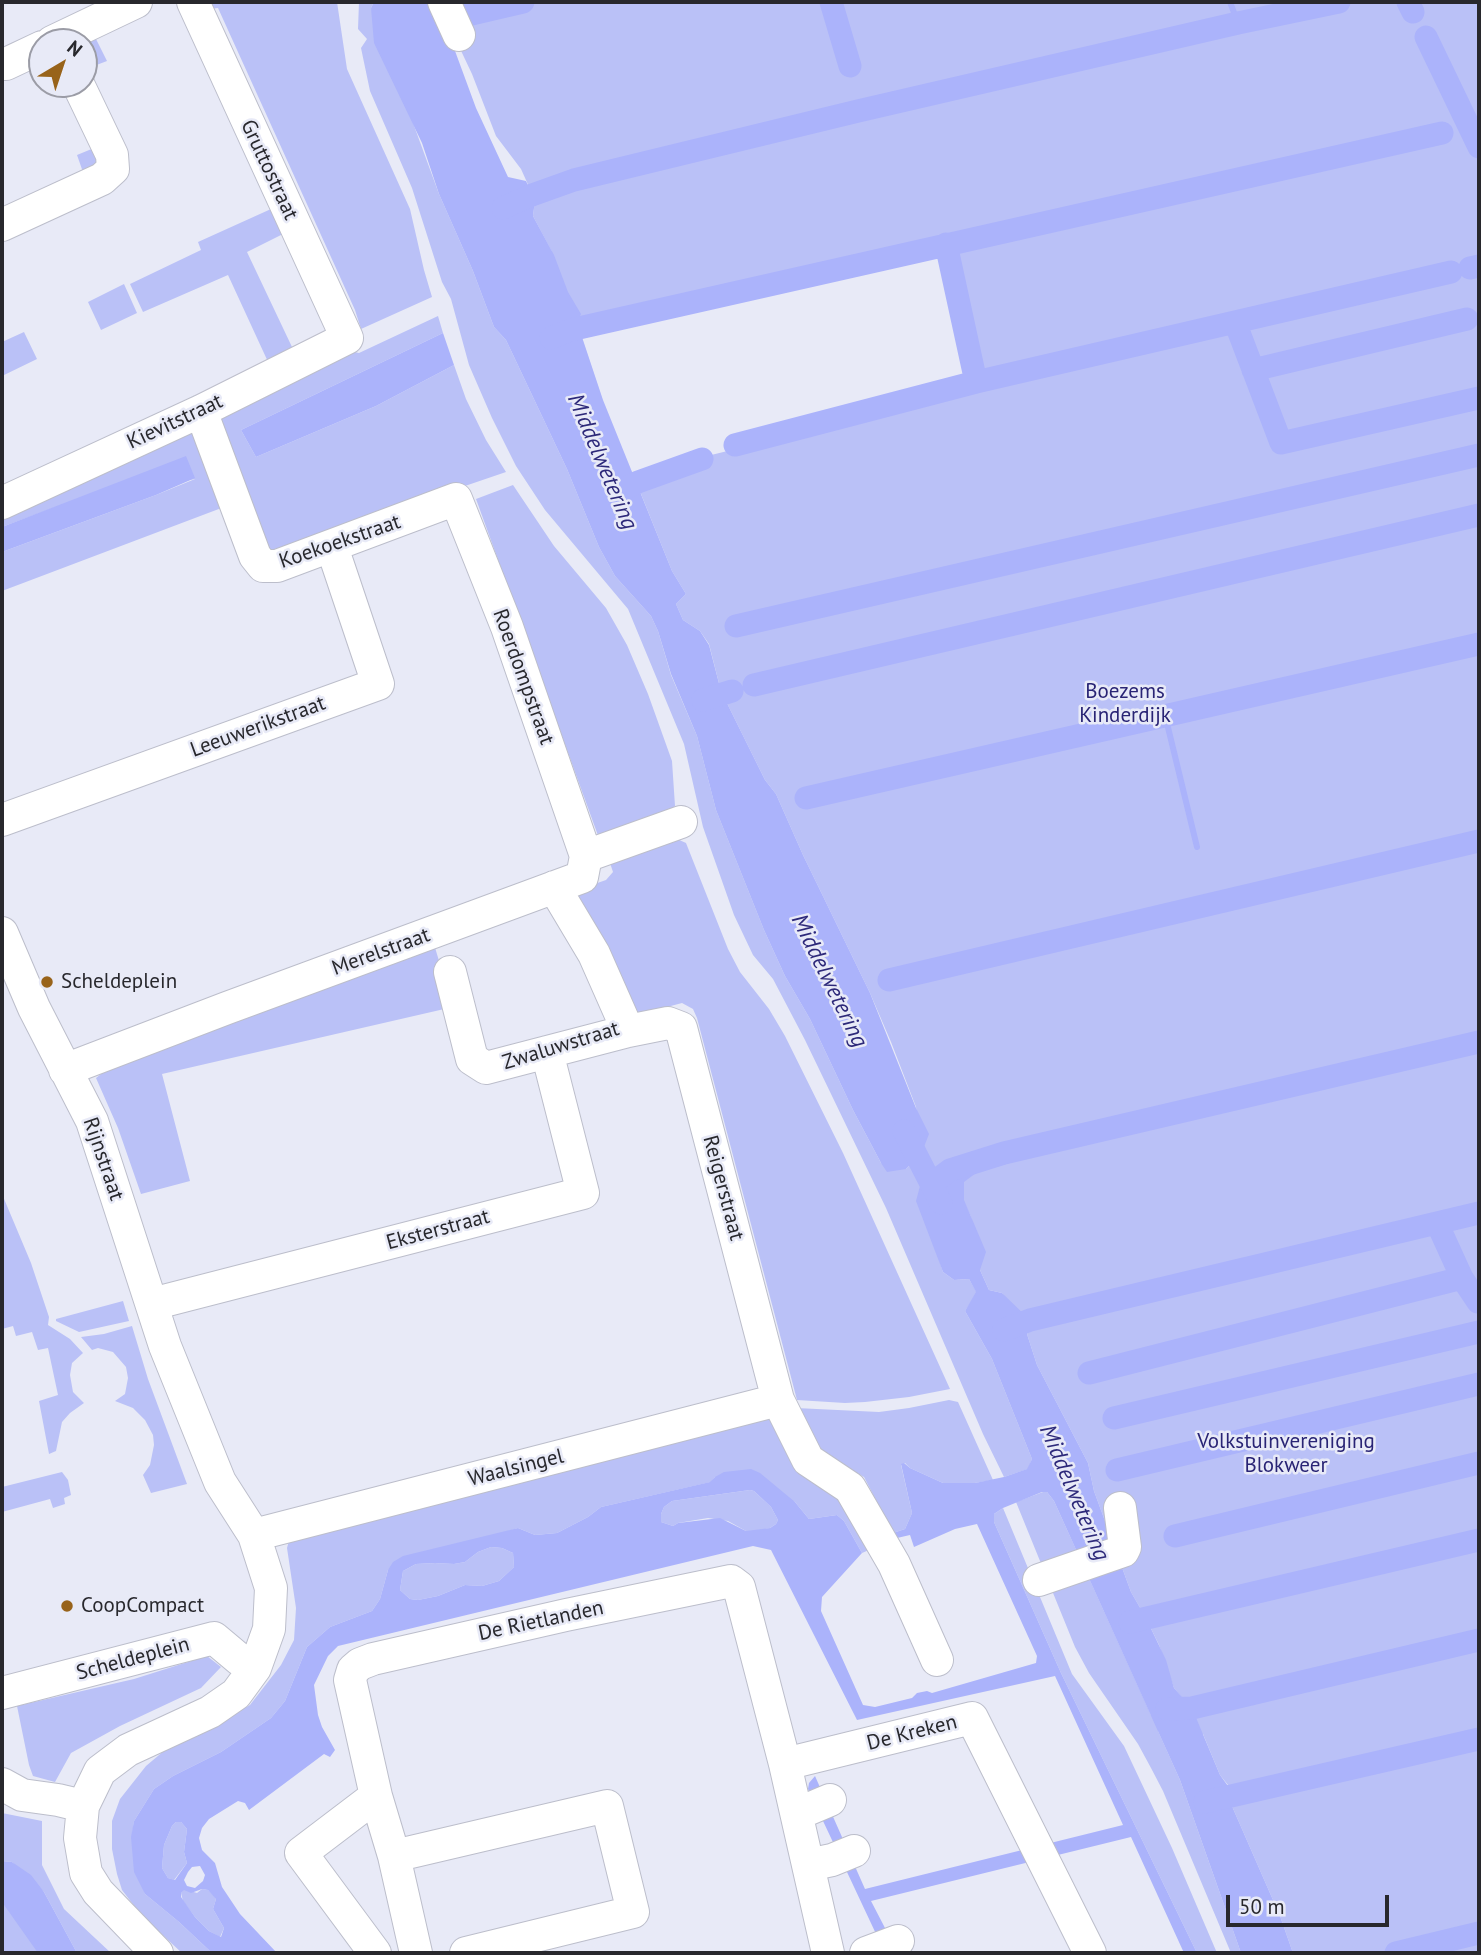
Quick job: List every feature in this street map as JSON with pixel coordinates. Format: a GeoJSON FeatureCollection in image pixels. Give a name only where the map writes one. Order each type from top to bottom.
{"type":"FeatureCollection","features":[{"type":"Feature","properties":{"kind":"street"},"geometry":{"type":"LineString","coordinates":[[82,28],[136,2]]}},
{"type":"Feature","properties":{"kind":"street","name":"Gruttostraat"},"geometry":{"type":"LineString","coordinates":[[193,2],[347,338]]}},
{"type":"Feature","properties":{"kind":"street"},"geometry":{"type":"LineString","coordinates":[[444,2],[459,35]]}},
{"type":"Feature","properties":{"kind":"street"},"geometry":{"type":"LineString","coordinates":[[2,64],[28,54]]}},
{"type":"Feature","properties":{"kind":"street"},"geometry":{"type":"LineString","coordinates":[[2,225],[102,179],[113,169],[112,155],[85,98]]}},
{"type":"Feature","properties":{"kind":"street","name":"Kievitstraat"},"geometry":{"type":"LineString","coordinates":[[2,503],[201,411],[347,338]]}},
{"type":"Feature","properties":{"kind":"street","name":"Koekoekstraat"},"geometry":{"type":"LineString","coordinates":[[201,411],[255,556],[263,566],[277,566],[332,547],[456,499]]}},
{"type":"Feature","properties":{"kind":"street","name":"Roerdompstraat"},"geometry":{"type":"LineString","coordinates":[[456,499],[507,627],[586,856]]}},
{"type":"Feature","properties":{"kind":"street","name":"Leeuwerikstraat"},"geometry":{"type":"LineString","coordinates":[[2,820],[378,684],[332,547]]}},
{"type":"Feature","properties":{"kind":"street"},"geometry":{"type":"LineString","coordinates":[[586,856],[681,822]]}},
{"type":"Feature","properties":{"kind":"street","name":"Merelstraat"},"geometry":{"type":"LineString","coordinates":[[65,1070],[582,877],[586,856]]}},
{"type":"Feature","properties":{"kind":"street","name":"Zwaluwstraat"},"geometry":{"type":"LineString","coordinates":[[450,972],[472,1059],[486,1068],[628,1031],[594,954],[554,887]]}},
{"type":"Feature","properties":{"kind":"street","name":"Rijnstraat"},"geometry":{"type":"LineString","coordinates":[[2,933],[34,1008],[92,1121],[164,1346],[220,1482],[254,1535]]}},
{"type":"Feature","properties":{"kind":"street","name":"Reigerstraat"},"geometry":{"type":"LineString","coordinates":[[628,1031],[668,1023],[681,1028],[778,1400]]}},
{"type":"Feature","properties":{"kind":"street","name":"Eksterstraat"},"geometry":{"type":"LineString","coordinates":[[152,1304],[583,1193],[547,1052]]}},
{"type":"Feature","properties":{"kind":"street"},"geometry":{"type":"LineString","coordinates":[[778,1400],[808,1460],[850,1488],[894,1564],[937,1660]]}},
{"type":"Feature","properties":{"kind":"street","name":"Waalsingel"},"geometry":{"type":"LineString","coordinates":[[254,1535],[778,1400]]}},
{"type":"Feature","properties":{"kind":"street"},"geometry":{"type":"LineString","coordinates":[[1039,1580],[1123,1551],[1125,1547],[1120,1508]]}},
{"type":"Feature","properties":{"kind":"street"},"geometry":{"type":"LineString","coordinates":[[157,1953],[98,1892],[86,1873],[80,1838],[83,1806],[100,1771],[128,1750],[210,1712],[236,1694],[255,1668],[270,1629],[271,1588],[254,1535]]}},
{"type":"Feature","properties":{"kind":"street","name":"De Rietlanden"},"geometry":{"type":"LineString","coordinates":[[416,1953],[350,1680],[353,1670],[360,1664],[566,1615],[731,1581],[739,1587],[785,1764]]}},
{"type":"Feature","properties":{"kind":"street","name":"Scheldeplein"},"geometry":{"type":"LineString","coordinates":[[2,1693],[214,1638],[239,1659],[255,1668]]}},
{"type":"Feature","properties":{"kind":"street","name":"De Kreken"},"geometry":{"type":"LineString","coordinates":[[785,1764],[972,1718],[1090,1953]]}},
{"type":"Feature","properties":{"kind":"street"},"geometry":{"type":"LineString","coordinates":[[785,1764],[813,1807],[831,1859],[828,1953]]}},
{"type":"Feature","properties":{"kind":"street"},"geometry":{"type":"LineString","coordinates":[[2,1784],[22,1795],[83,1806]]}},
{"type":"Feature","properties":{"kind":"street"},"geometry":{"type":"LineString","coordinates":[[375,1953],[302,1853],[376,1796]]}},
{"type":"Feature","properties":{"kind":"street"},"geometry":{"type":"LineString","coordinates":[[394,1856],[607,1806],[633,1912],[466,1953]]}},
{"type":"Feature","properties":{"kind":"green space"},"geometry":{"type":"Polygon","coordinates":[[[201,2],[337,2],[347,69],[410,209],[432,297],[361,329],[355,310],[218,8],[210,9],[201,2]]]}},
{"type":"Feature","properties":{"kind":"green space","name":"Boezems Kinderdijk"},"geometry":{"type":"Polygon","coordinates":[[[359,2],[374,2],[371,8],[439,194],[494,327],[506,340],[567,469],[599,547],[615,576],[651,616],[658,631],[671,675],[697,736],[716,810],[785,976],[810,1019],[881,1163],[906,1169],[922,1152],[916,1107],[891,1042],[776,794],[765,780],[721,691],[709,644],[700,631],[683,620],[676,604],[686,594],[672,571],[633,474],[744,447],[744,433],[975,381],[949,239],[577,322],[551,250],[533,216],[535,200],[521,169],[496,136],[472,74],[438,2],[1479,2],[1479,1953],[1293,1953],[1280,1916],[1228,1797],[1228,1785],[1220,1775],[1203,1734],[1158,1731],[1180,1780],[1241,1953],[1231,1953],[1163,1791],[1138,1744],[1089,1673],[1075,1647],[1016,1502],[1043,1492],[1047,1492],[1054,1501],[1151,1715],[1189,1706],[1174,1688],[1159,1645],[1131,1592],[1094,1491],[1088,1463],[1037,1365],[1028,1331],[1002,1293],[989,1290],[980,1270],[971,1217],[945,1162],[925,1178],[920,1186],[933,1241],[943,1272],[954,1280],[969,1279],[977,1293],[965,1311],[992,1359],[1032,1459],[1028,1469],[1004,1477],[886,1208],[805,1040],[773,979],[753,955],[734,915],[703,827],[684,744],[628,609],[545,510],[516,466],[492,418],[469,365],[451,299],[442,282],[412,188],[370,91],[361,48],[367,39],[358,29],[359,2]]]}},
{"type":"Feature","properties":{"kind":"green space"},"geometry":{"type":"Polygon","coordinates":[[[98,43],[107,61],[98,64],[98,43]]]}},
{"type":"Feature","properties":{"kind":"green space"},"geometry":{"type":"Polygon","coordinates":[[[94,148],[99,163],[84,175],[77,155],[94,148]]]}},
{"type":"Feature","properties":{"kind":"green space"},"geometry":{"type":"Polygon","coordinates":[[[271,209],[283,234],[247,252],[292,347],[322,333],[269,364],[228,275],[143,312],[130,284],[201,250],[198,242],[271,209]]]}},
{"type":"Feature","properties":{"kind":"green space"},"geometry":{"type":"Polygon","coordinates":[[[124,284],[137,313],[101,330],[88,302],[124,284]]]}},
{"type":"Feature","properties":{"kind":"green space"},"geometry":{"type":"Polygon","coordinates":[[[438,316],[443,333],[241,430],[256,457],[376,406],[454,365],[466,399],[486,440],[506,472],[271,550],[266,546],[214,412],[345,350],[359,353],[438,316]]]}},
{"type":"Feature","properties":{"kind":"green space"},"geometry":{"type":"Polygon","coordinates":[[[24,332],[37,359],[2,376],[2,342],[24,332]]]}},
{"type":"Feature","properties":{"kind":"green space"},"geometry":{"type":"Polygon","coordinates":[[[190,423],[232,504],[2,591],[2,552],[195,479],[61,505],[2,527],[2,510],[190,423]]]}},
{"type":"Feature","properties":{"kind":"green space"},"geometry":{"type":"Polygon","coordinates":[[[513,485],[554,546],[606,608],[627,645],[672,761],[675,806],[662,818],[600,841],[476,499],[513,485]]]}},
{"type":"Feature","properties":{"kind":"green space"},"geometry":{"type":"Polygon","coordinates":[[[668,835],[686,843],[728,949],[740,972],[769,1009],[785,1036],[843,1153],[950,1389],[865,1402],[797,1400],[693,1009],[682,1003],[637,1015],[560,896],[606,880],[613,872],[608,857],[668,835]]]}},
{"type":"Feature","properties":{"kind":"green space"},"geometry":{"type":"Polygon","coordinates":[[[433,941],[453,1007],[162,1074],[190,1181],[141,1194],[118,1128],[96,1078],[111,1066],[433,941]]]}},
{"type":"Feature","properties":{"kind":"green space"},"geometry":{"type":"Polygon","coordinates":[[[2,1194],[31,1263],[49,1317],[48,1325],[70,1339],[83,1353],[72,1363],[70,1375],[73,1392],[84,1403],[62,1422],[56,1451],[49,1454],[39,1401],[58,1395],[48,1348],[38,1350],[32,1332],[16,1336],[13,1326],[2,1329],[2,1194]]]}},
{"type":"Feature","properties":{"kind":"green space"},"geometry":{"type":"Polygon","coordinates":[[[123,1301],[129,1321],[79,1332],[56,1321],[56,1319],[123,1301]]]}},
{"type":"Feature","properties":{"kind":"green space"},"geometry":{"type":"Polygon","coordinates":[[[132,1326],[148,1379],[187,1484],[151,1493],[143,1475],[150,1465],[153,1435],[145,1420],[133,1408],[115,1401],[125,1394],[128,1378],[126,1367],[113,1352],[98,1348],[92,1350],[81,1337],[132,1326]]]}},
{"type":"Feature","properties":{"kind":"green space"},"geometry":{"type":"Polygon","coordinates":[[[949,1400],[958,1402],[993,1480],[943,1483],[905,1463],[901,1465],[912,1513],[905,1529],[893,1533],[864,1477],[810,1450],[796,1408],[879,1412],[949,1400]]]}},
{"type":"Feature","properties":{"kind":"green space"},"geometry":{"type":"Polygon","coordinates":[[[774,1412],[847,1500],[876,1547],[862,1553],[844,1521],[837,1515],[809,1519],[795,1502],[715,1477],[711,1482],[601,1507],[557,1533],[535,1535],[518,1528],[388,1570],[380,1599],[372,1611],[330,1627],[307,1647],[285,1701],[271,1718],[221,1752],[173,1776],[154,1789],[134,1821],[132,1837],[145,1894],[212,1953],[182,1953],[142,1916],[122,1890],[112,1849],[112,1821],[120,1799],[146,1766],[165,1750],[250,1705],[281,1665],[294,1640],[296,1608],[287,1548],[290,1537],[774,1412]]]}},
{"type":"Feature","properties":{"kind":"green space"},"geometry":{"type":"Polygon","coordinates":[[[62,1472],[68,1480],[71,1495],[64,1498],[65,1504],[53,1508],[50,1499],[2,1512],[2,1487],[62,1472]]]}},
{"type":"Feature","properties":{"kind":"green space"},"geometry":{"type":"Polygon","coordinates":[[[750,1490],[771,1507],[778,1520],[770,1528],[746,1531],[728,1521],[708,1518],[673,1526],[661,1522],[664,1507],[672,1501],[750,1490]]]}},
{"type":"Feature","properties":{"kind":"green space"},"geometry":{"type":"Polygon","coordinates":[[[1003,1508],[1072,1674],[1124,1746],[1217,1953],[1197,1953],[1061,1673],[994,1522],[994,1514],[1003,1508]]]}},
{"type":"Feature","properties":{"kind":"green space"},"geometry":{"type":"Polygon","coordinates":[[[491,1547],[513,1553],[514,1567],[499,1581],[482,1586],[465,1585],[438,1596],[418,1600],[410,1599],[400,1590],[403,1571],[416,1564],[465,1562],[478,1552],[491,1547]]]}},
{"type":"Feature","properties":{"kind":"green space"},"geometry":{"type":"Polygon","coordinates":[[[207,1656],[221,1667],[201,1688],[120,1726],[71,1753],[55,1782],[33,1776],[17,1706],[134,1679],[207,1656]]]}},
{"type":"Feature","properties":{"kind":"green space"},"geometry":{"type":"Polygon","coordinates":[[[2,1813],[42,1821],[42,1865],[64,1909],[111,1953],[77,1953],[44,1892],[12,1862],[2,1861],[2,1813]]]}},
{"type":"Feature","properties":{"kind":"green space"},"geometry":{"type":"Polygon","coordinates":[[[176,1822],[181,1822],[187,1829],[184,1852],[187,1863],[174,1880],[168,1878],[162,1868],[164,1845],[176,1822]]]}},
{"type":"Feature","properties":{"kind":"green space"},"geometry":{"type":"Polygon","coordinates":[[[184,1889],[197,1893],[202,1889],[208,1890],[214,1895],[216,1899],[213,1909],[224,1928],[220,1937],[209,1931],[183,1901],[181,1893],[184,1889]]]}},
{"type":"Feature","properties":{"kind":"green space"},"geometry":{"type":"Polygon","coordinates":[[[2,1895],[52,1953],[2,1953],[2,1895]]]}},
{"type":"Feature","properties":{"kind":"water"},"geometry":{"type":"Polygon","coordinates":[[[374,2],[437,2],[476,108],[508,177],[526,181],[535,200],[533,216],[581,314],[577,322],[603,400],[672,571],[686,594],[676,604],[683,620],[700,631],[709,645],[721,691],[765,780],[776,794],[870,993],[929,1134],[922,1152],[906,1169],[887,1172],[881,1163],[764,930],[716,810],[697,736],[671,674],[658,631],[651,616],[615,576],[599,547],[567,469],[506,340],[494,327],[439,194],[422,143],[374,43],[371,8],[374,2]]]}},
{"type":"Feature","properties":{"kind":"water"},"geometry":{"type":"Polygon","coordinates":[[[443,333],[454,365],[376,406],[256,457],[241,430],[443,333]]]}},
{"type":"Feature","properties":{"kind":"water"},"geometry":{"type":"Polygon","coordinates":[[[186,456],[195,478],[2,552],[2,527],[186,456]]]}},
{"type":"Feature","properties":{"kind":"water"},"geometry":{"type":"Polygon","coordinates":[[[1186,1110],[976,1173],[964,1182],[964,1200],[986,1252],[980,1270],[989,1290],[1002,1293],[1030,1320],[1027,1334],[1037,1365],[1088,1463],[1094,1491],[1131,1592],[1166,1660],[1174,1688],[1192,1708],[1220,1775],[1228,1786],[1228,1797],[1280,1916],[1293,1953],[1241,1953],[1180,1780],[1054,1501],[1047,1492],[1003,1508],[994,1514],[994,1522],[1061,1673],[1197,1953],[1184,1953],[1131,1837],[871,1901],[898,1953],[885,1953],[808,1789],[815,1776],[865,1889],[1123,1825],[1055,1676],[857,1720],[771,1550],[753,1546],[338,1646],[328,1656],[314,1685],[318,1715],[335,1750],[330,1757],[324,1754],[249,1810],[245,1803],[238,1801],[209,1819],[199,1838],[202,1850],[215,1863],[222,1887],[240,1914],[277,1953],[212,1953],[145,1894],[134,1872],[131,1837],[134,1821],[154,1789],[173,1776],[221,1752],[271,1718],[285,1701],[307,1647],[330,1627],[372,1611],[380,1599],[393,1562],[403,1556],[518,1528],[535,1535],[557,1533],[601,1507],[710,1482],[724,1472],[751,1469],[760,1473],[795,1502],[809,1519],[837,1515],[844,1521],[862,1553],[822,1597],[821,1611],[863,1705],[875,1707],[912,1698],[917,1693],[932,1693],[1036,1663],[1037,1656],[977,1524],[955,1529],[914,1547],[910,1535],[897,1538],[893,1533],[905,1529],[912,1513],[901,1464],[904,1463],[943,1483],[975,1483],[1027,1469],[1032,1459],[992,1359],[965,1311],[976,1292],[969,1279],[954,1280],[943,1272],[916,1201],[925,1178],[945,1162],[951,1170],[1186,1110]],[[750,1490],[672,1501],[664,1507],[661,1522],[673,1526],[678,1523],[720,1518],[746,1531],[770,1528],[778,1520],[771,1507],[750,1490]],[[491,1547],[478,1552],[465,1562],[416,1564],[403,1571],[400,1590],[410,1599],[438,1596],[465,1585],[482,1586],[499,1581],[514,1567],[513,1553],[502,1548],[491,1547]],[[181,1822],[172,1826],[164,1845],[162,1868],[168,1878],[175,1880],[187,1863],[184,1852],[187,1829],[181,1822]],[[200,1866],[192,1867],[184,1880],[187,1886],[195,1888],[203,1881],[205,1875],[200,1866]],[[184,1890],[181,1897],[195,1917],[209,1931],[221,1937],[224,1928],[213,1909],[216,1899],[208,1890],[191,1893],[184,1890]]]}},
{"type":"Feature","properties":{"kind":"water"},"geometry":{"type":"Polygon","coordinates":[[[2,1861],[12,1862],[31,1875],[44,1892],[77,1953],[38,1953],[2,1902],[2,1861]]]}},
{"type":"Feature","properties":{"kind":"waterway"},"geometry":{"type":"LineString","coordinates":[[463,16],[523,2]]}},
{"type":"Feature","properties":{"kind":"waterway"},"geometry":{"type":"LineString","coordinates":[[831,2],[850,66]]}},
{"type":"Feature","properties":{"kind":"waterway"},"geometry":{"type":"LineString","coordinates":[[1230,2],[1238,23]]}},
{"type":"Feature","properties":{"kind":"waterway"},"geometry":{"type":"LineString","coordinates":[[503,208],[574,180],[858,111],[1339,2]]}},
{"type":"Feature","properties":{"kind":"waterway"},"geometry":{"type":"LineString","coordinates":[[1408,2],[1413,12]]}},
{"type":"Feature","properties":{"kind":"waterway"},"geometry":{"type":"LineString","coordinates":[[1426,37],[1479,147]]}},
{"type":"Feature","properties":{"kind":"waterway"},"geometry":{"type":"LineString","coordinates":[[551,338],[570,330],[1442,133]]}},
{"type":"Feature","properties":{"kind":"waterway"},"geometry":{"type":"LineString","coordinates":[[946,244],[976,382]]}},
{"type":"Feature","properties":{"kind":"waterway"},"geometry":{"type":"LineString","coordinates":[[1470,268],[1479,266]]}},
{"type":"Feature","properties":{"kind":"waterway"},"geometry":{"type":"LineString","coordinates":[[735,445],[976,382],[1451,272]]}},
{"type":"Feature","properties":{"kind":"waterway"},"geometry":{"type":"LineString","coordinates":[[1253,370],[1467,319]]}},
{"type":"Feature","properties":{"kind":"waterway"},"geometry":{"type":"LineString","coordinates":[[1235,322],[1281,443],[1479,398]]}},
{"type":"Feature","properties":{"kind":"waterway"},"geometry":{"type":"LineString","coordinates":[[736,626],[1479,455]]}},
{"type":"Feature","properties":{"kind":"waterway"},"geometry":{"type":"LineString","coordinates":[[614,494],[638,482],[702,459]]}},
{"type":"Feature","properties":{"kind":"waterway"},"geometry":{"type":"LineString","coordinates":[[754,685],[1479,515]]}},
{"type":"Feature","properties":{"kind":"waterway"},"geometry":{"type":"LineString","coordinates":[[806,798],[1479,644]]}},
{"type":"Feature","properties":{"kind":"waterway"},"geometry":{"type":"LineString","coordinates":[[703,700],[732,691]]}},
{"type":"Feature","properties":{"kind":"waterway"},"geometry":{"type":"LineString","coordinates":[[1165,715],[1197,847]]}},
{"type":"Feature","properties":{"kind":"waterway"},"geometry":{"type":"LineString","coordinates":[[889,980],[1479,841]]}},
{"type":"Feature","properties":{"kind":"waterway"},"geometry":{"type":"LineString","coordinates":[[931,1184],[950,1170],[1004,1153],[1479,1042]]}},
{"type":"Feature","properties":{"kind":"waterway","name":"Middelwetering"},"geometry":{"type":"LineString","coordinates":[[904,1131],[941,1203]]}},
{"type":"Feature","properties":{"kind":"waterway"},"geometry":{"type":"LineString","coordinates":[[1004,1330],[1030,1320],[1479,1213]]}},
{"type":"Feature","properties":{"kind":"waterway"},"geometry":{"type":"LineString","coordinates":[[1437,1223],[1462,1278],[1478,1302]]}},
{"type":"Feature","properties":{"kind":"waterway"},"geometry":{"type":"LineString","coordinates":[[1089,1373],[1462,1278]]}},
{"type":"Feature","properties":{"kind":"waterway"},"geometry":{"type":"LineString","coordinates":[[1114,1418],[1479,1332]]}},
{"type":"Feature","properties":{"kind":"waterway"},"geometry":{"type":"LineString","coordinates":[[1117,1470],[1479,1384]]}},
{"type":"Feature","properties":{"kind":"waterway"},"geometry":{"type":"LineString","coordinates":[[1175,1536],[1479,1463]]}},
{"type":"Feature","properties":{"kind":"waterway"},"geometry":{"type":"LineString","coordinates":[[1130,1622],[1479,1540]]}},
{"type":"Feature","properties":{"kind":"waterway"},"geometry":{"type":"LineString","coordinates":[[1167,1709],[1192,1708],[1479,1640]]}},
{"type":"Feature","properties":{"kind":"waterway"},"geometry":{"type":"LineString","coordinates":[[1205,1802],[1479,1739]]}},
{"type":"Feature","properties":{"kind":"waterway"},"geometry":{"type":"LineString","coordinates":[[1396,1953],[1479,1933]]}},
{"type":"Feature","properties":{"kind":"place","name":"Scheldeplein"},"geometry":{"type":"Point","coordinates":[47,982]}},
{"type":"Feature","properties":{"kind":"place","name":"CoopCompact"},"geometry":{"type":"Point","coordinates":[67,1606]}},
{"type":"Feature","properties":{"kind":"park label","name":"Volkstuinvereniging Blokweer"},"geometry":{"type":"Point","coordinates":[1286,1454]}}]}
